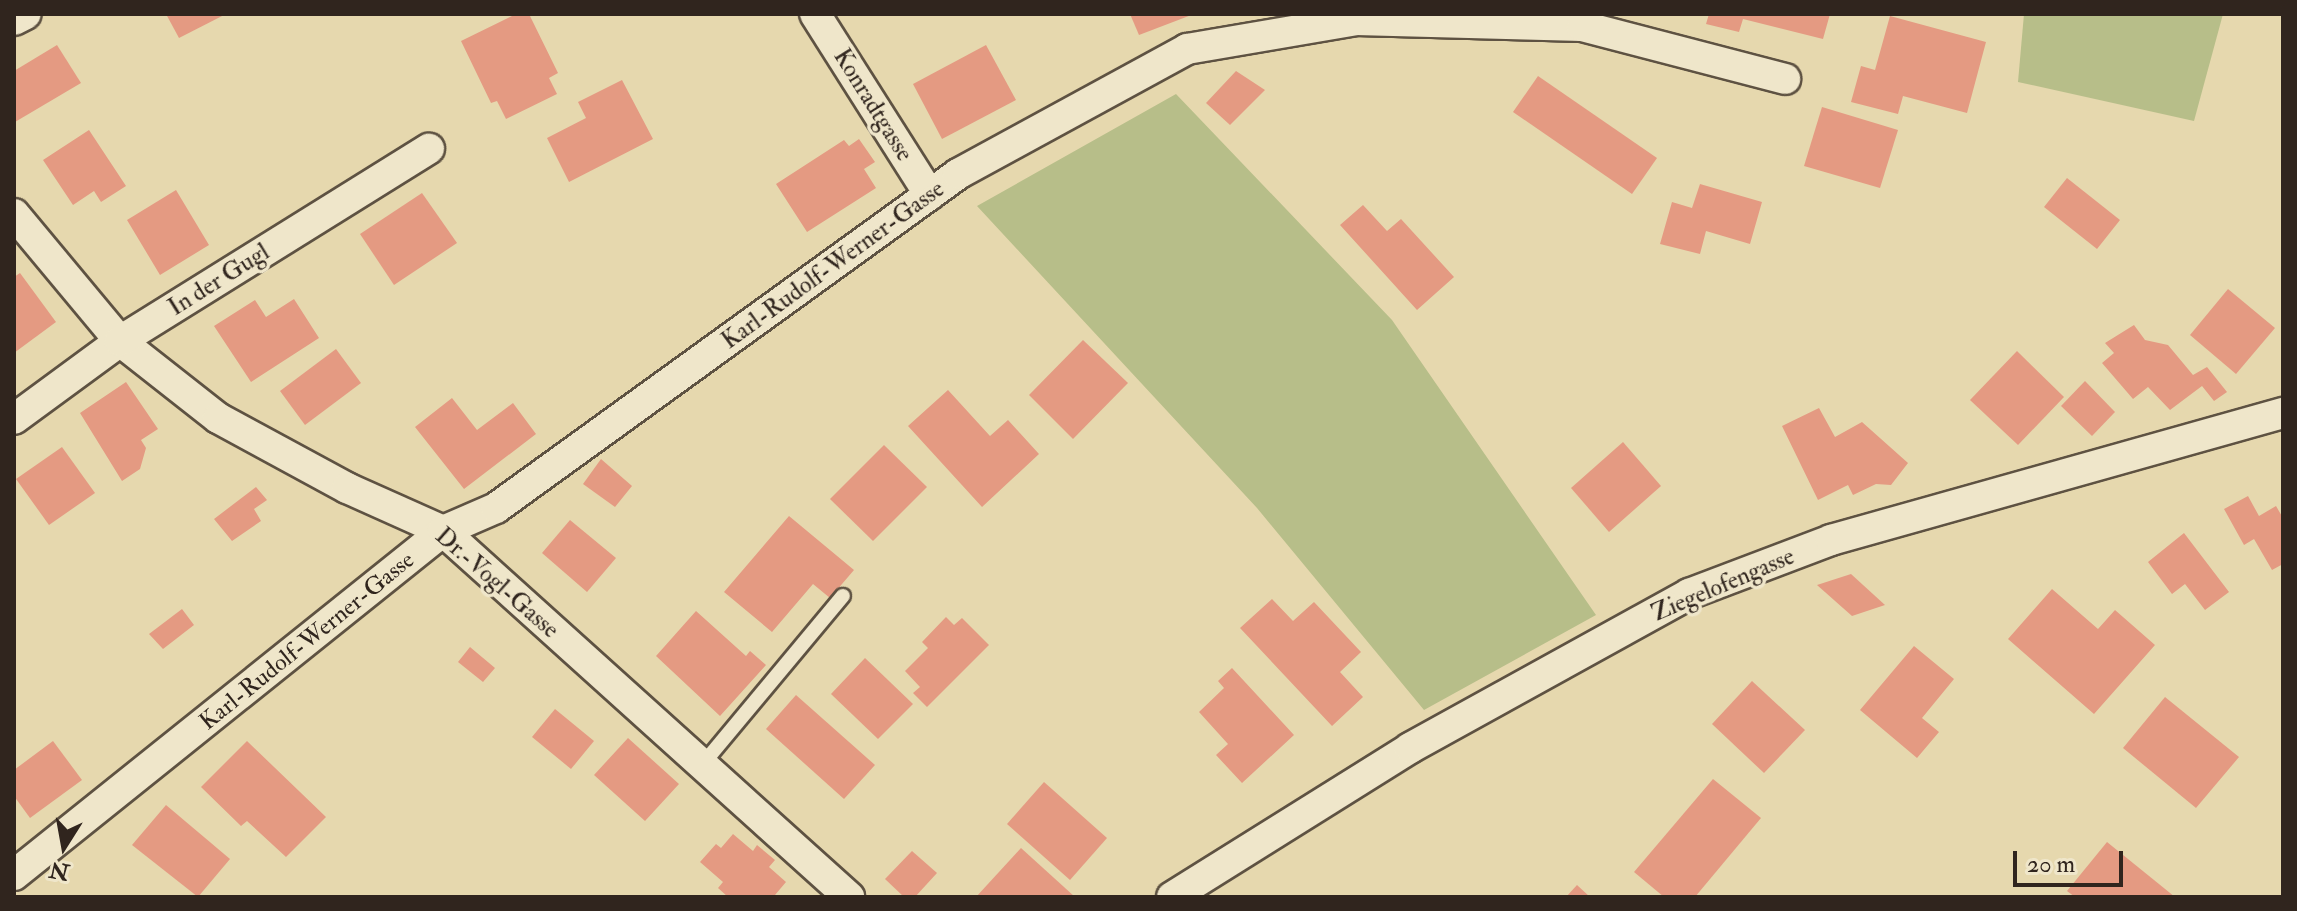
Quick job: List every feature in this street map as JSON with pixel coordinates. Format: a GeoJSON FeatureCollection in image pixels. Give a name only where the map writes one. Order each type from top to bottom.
{"type":"FeatureCollection","features":[{"type":"Feature","properties":{"kind":"street"},"geometry":{"type":"LineString","coordinates":[[14,20],[26,14]]}},
{"type":"Feature","properties":{"kind":"street","name":"Konradtgasse"},"geometry":{"type":"LineString","coordinates":[[815,14],[930,195]]}},
{"type":"Feature","properties":{"kind":"street","name":"Karl-Rudolf-Werner-Gasse"},"geometry":{"type":"LineString","coordinates":[[14,875],[443,531],[496,508],[972,167],[1187,49],[1356,20],[1582,26],[1785,79]]}},
{"type":"Feature","properties":{"kind":"street","name":"In der Gugl"},"geometry":{"type":"LineString","coordinates":[[14,419],[120,341],[429,149]]}},
{"type":"Feature","properties":{"kind":"street","name":"Dr.-Vogl-Gasse"},"geometry":{"type":"LineString","coordinates":[[14,214],[120,341],[218,418],[347,488],[443,531],[849,897]]}},
{"type":"Feature","properties":{"kind":"street","name":"Ziegelofengasse"},"geometry":{"type":"LineString","coordinates":[[1172,897],[1410,748],[1689,594],[1831,540],[2283,413]]}},
{"type":"Feature","properties":{"kind":"lane"},"geometry":{"type":"LineString","coordinates":[[702,765],[843,596]]}},
{"type":"Feature","properties":{"kind":"green space"},"geometry":{"type":"Polygon","coordinates":[[[2024,14],[2223,14],[2194,121],[2018,82],[2024,14]]]}},
{"type":"Feature","properties":{"kind":"green space"},"geometry":{"type":"Polygon","coordinates":[[[1176,94],[1392,320],[1596,615],[1424,710],[1257,508],[977,206],[1176,94]]]}},
{"type":"Feature","properties":{"kind":"building"},"geometry":{"type":"Polygon","coordinates":[[[166,14],[226,14],[179,38],[166,14]]]}},
{"type":"Feature","properties":{"kind":"building"},"geometry":{"type":"Polygon","coordinates":[[[516,14],[529,14],[558,73],[549,78],[557,94],[506,119],[497,101],[491,103],[461,41],[516,14]]]}},
{"type":"Feature","properties":{"kind":"building"},"geometry":{"type":"Polygon","coordinates":[[[1130,14],[1194,14],[1139,35],[1130,14]]]}},
{"type":"Feature","properties":{"kind":"building"},"geometry":{"type":"Polygon","coordinates":[[[1709,14],[1830,14],[1823,39],[1743,19],[1739,32],[1706,24],[1709,14]]]}},
{"type":"Feature","properties":{"kind":"building"},"geometry":{"type":"Polygon","coordinates":[[[1890,16],[1986,42],[1967,113],[1903,96],[1898,114],[1851,102],[1861,66],[1875,70],[1890,16]]]}},
{"type":"Feature","properties":{"kind":"building"},"geometry":{"type":"Polygon","coordinates":[[[57,45],[81,83],[15,122],[14,71],[57,45]]]}},
{"type":"Feature","properties":{"kind":"building"},"geometry":{"type":"Polygon","coordinates":[[[986,45],[1016,100],[942,139],[913,84],[986,45]]]}},
{"type":"Feature","properties":{"kind":"building"},"geometry":{"type":"Polygon","coordinates":[[[1236,71],[1265,90],[1230,125],[1206,103],[1236,71]]]}},
{"type":"Feature","properties":{"kind":"building"},"geometry":{"type":"Polygon","coordinates":[[[1538,76],[1657,158],[1632,194],[1513,112],[1538,76]]]}},
{"type":"Feature","properties":{"kind":"building"},"geometry":{"type":"Polygon","coordinates":[[[622,80],[653,139],[569,182],[547,138],[586,118],[578,102],[622,80]]]}},
{"type":"Feature","properties":{"kind":"building"},"geometry":{"type":"Polygon","coordinates":[[[1822,107],[1898,130],[1880,188],[1804,166],[1822,107]]]}},
{"type":"Feature","properties":{"kind":"building"},"geometry":{"type":"Polygon","coordinates":[[[89,130],[126,186],[101,202],[94,191],[73,205],[43,160],[89,130]]]}},
{"type":"Feature","properties":{"kind":"building"},"geometry":{"type":"Polygon","coordinates":[[[859,139],[875,162],[864,169],[876,188],[807,232],[776,184],[844,140],[849,146],[859,139]]]}},
{"type":"Feature","properties":{"kind":"building"},"geometry":{"type":"Polygon","coordinates":[[[2067,178],[2120,220],[2097,249],[2044,207],[2067,178]]]}},
{"type":"Feature","properties":{"kind":"building"},"geometry":{"type":"Polygon","coordinates":[[[1700,184],[1762,202],[1750,244],[1706,231],[1700,254],[1660,244],[1672,202],[1692,208],[1700,184]]]}},
{"type":"Feature","properties":{"kind":"building"},"geometry":{"type":"Polygon","coordinates":[[[176,190],[209,245],[160,275],[127,220],[176,190]]]}},
{"type":"Feature","properties":{"kind":"building"},"geometry":{"type":"Polygon","coordinates":[[[422,193],[457,243],[394,285],[360,234],[422,193]]]}},
{"type":"Feature","properties":{"kind":"building"},"geometry":{"type":"Polygon","coordinates":[[[1363,205],[1387,231],[1401,219],[1454,277],[1417,310],[1340,225],[1363,205]]]}},
{"type":"Feature","properties":{"kind":"building"},"geometry":{"type":"Polygon","coordinates":[[[20,273],[56,322],[14,353],[14,277],[20,273]]]}},
{"type":"Feature","properties":{"kind":"building"},"geometry":{"type":"Polygon","coordinates":[[[2228,289],[2275,328],[2236,374],[2190,335],[2228,289]]]}},
{"type":"Feature","properties":{"kind":"building"},"geometry":{"type":"Polygon","coordinates":[[[294,299],[319,338],[251,382],[214,326],[255,300],[266,317],[294,299]]]}},
{"type":"Feature","properties":{"kind":"building"},"geometry":{"type":"Polygon","coordinates":[[[2134,325],[2145,340],[2168,345],[2193,375],[2207,367],[2227,392],[2214,401],[2202,386],[2170,410],[2148,387],[2133,399],[2102,363],[2114,353],[2105,343],[2134,325]]]}},
{"type":"Feature","properties":{"kind":"building"},"geometry":{"type":"Polygon","coordinates":[[[1083,340],[1128,383],[1073,439],[1029,395],[1083,340]]]}},
{"type":"Feature","properties":{"kind":"building"},"geometry":{"type":"Polygon","coordinates":[[[336,349],[361,383],[305,425],[280,391],[336,349]]]}},
{"type":"Feature","properties":{"kind":"building"},"geometry":{"type":"Polygon","coordinates":[[[2017,351],[2064,397],[2018,445],[1970,400],[2017,351]]]}},
{"type":"Feature","properties":{"kind":"building"},"geometry":{"type":"Polygon","coordinates":[[[2085,381],[2115,412],[2092,436],[2061,406],[2085,381]]]}},
{"type":"Feature","properties":{"kind":"building"},"geometry":{"type":"Polygon","coordinates":[[[126,382],[158,429],[141,440],[146,448],[140,469],[122,481],[80,413],[126,382]]]}},
{"type":"Feature","properties":{"kind":"building"},"geometry":{"type":"Polygon","coordinates":[[[948,390],[990,436],[1008,420],[1039,454],[982,507],[908,426],[948,390]]]}},
{"type":"Feature","properties":{"kind":"building"},"geometry":{"type":"Polygon","coordinates":[[[452,398],[477,430],[513,403],[536,434],[464,489],[415,427],[452,398]]]}},
{"type":"Feature","properties":{"kind":"building"},"geometry":{"type":"Polygon","coordinates":[[[1819,408],[1835,437],[1862,422],[1908,463],[1891,485],[1876,484],[1853,495],[1848,485],[1818,500],[1782,426],[1819,408]]]}},
{"type":"Feature","properties":{"kind":"building"},"geometry":{"type":"Polygon","coordinates":[[[1623,442],[1661,486],[1609,532],[1571,488],[1623,442]]]}},
{"type":"Feature","properties":{"kind":"building"},"geometry":{"type":"Polygon","coordinates":[[[884,445],[927,487],[873,541],[830,499],[884,445]]]}},
{"type":"Feature","properties":{"kind":"building"},"geometry":{"type":"Polygon","coordinates":[[[62,447],[95,493],[49,525],[16,479],[62,447]]]}},
{"type":"Feature","properties":{"kind":"building"},"geometry":{"type":"Polygon","coordinates":[[[601,459],[632,486],[615,507],[583,484],[601,459]]]}},
{"type":"Feature","properties":{"kind":"building"},"geometry":{"type":"Polygon","coordinates":[[[256,487],[267,500],[254,509],[261,521],[232,541],[214,519],[256,487]]]}},
{"type":"Feature","properties":{"kind":"building"},"geometry":{"type":"Polygon","coordinates":[[[2248,496],[2259,516],[2276,506],[2283,518],[2283,564],[2272,570],[2254,539],[2244,545],[2224,509],[2248,496]]]}},
{"type":"Feature","properties":{"kind":"building"},"geometry":{"type":"Polygon","coordinates":[[[789,516],[854,570],[830,598],[813,584],[772,632],[724,592],[789,516]]]}},
{"type":"Feature","properties":{"kind":"building"},"geometry":{"type":"Polygon","coordinates":[[[570,520],[616,558],[587,592],[542,553],[570,520]]]}},
{"type":"Feature","properties":{"kind":"building"},"geometry":{"type":"Polygon","coordinates":[[[2184,533],[2229,592],[2205,610],[2185,584],[2172,594],[2148,562],[2184,533]]]}},
{"type":"Feature","properties":{"kind":"building"},"geometry":{"type":"Polygon","coordinates":[[[1851,574],[1885,605],[1852,616],[1817,585],[1851,574]]]}},
{"type":"Feature","properties":{"kind":"building"},"geometry":{"type":"Polygon","coordinates":[[[2052,589],[2098,629],[2115,610],[2155,645],[2094,714],[2008,639],[2052,589]]]}},
{"type":"Feature","properties":{"kind":"building"},"geometry":{"type":"Polygon","coordinates":[[[1272,599],[1293,621],[1314,602],[1361,652],[1340,672],[1363,697],[1332,726],[1240,628],[1272,599]]]}},
{"type":"Feature","properties":{"kind":"building"},"geometry":{"type":"Polygon","coordinates":[[[182,609],[194,625],[163,649],[149,634],[182,609]]]}},
{"type":"Feature","properties":{"kind":"building"},"geometry":{"type":"Polygon","coordinates":[[[696,611],[746,656],[750,651],[766,665],[720,716],[656,656],[696,611]]]}},
{"type":"Feature","properties":{"kind":"building"},"geometry":{"type":"Polygon","coordinates":[[[946,617],[954,625],[962,618],[989,645],[927,707],[913,693],[920,687],[905,671],[928,648],[922,642],[946,617]]]}},
{"type":"Feature","properties":{"kind":"building"},"geometry":{"type":"Polygon","coordinates":[[[1914,646],[1954,679],[1922,718],[1939,732],[1917,758],[1860,710],[1914,646]]]}},
{"type":"Feature","properties":{"kind":"building"},"geometry":{"type":"Polygon","coordinates":[[[470,647],[495,668],[483,682],[458,662],[470,647]]]}},
{"type":"Feature","properties":{"kind":"building"},"geometry":{"type":"Polygon","coordinates":[[[865,658],[913,704],[878,739],[831,694],[865,658]]]}},
{"type":"Feature","properties":{"kind":"building"},"geometry":{"type":"Polygon","coordinates":[[[1232,668],[1294,735],[1242,783],[1216,755],[1228,744],[1199,712],[1224,688],[1218,681],[1232,668]]]}},
{"type":"Feature","properties":{"kind":"building"},"geometry":{"type":"Polygon","coordinates":[[[1752,681],[1805,730],[1764,773],[1712,724],[1752,681]]]}},
{"type":"Feature","properties":{"kind":"building"},"geometry":{"type":"Polygon","coordinates":[[[796,695],[875,765],[844,799],[766,729],[796,695]]]}},
{"type":"Feature","properties":{"kind":"building"},"geometry":{"type":"Polygon","coordinates":[[[2165,697],[2239,757],[2196,808],[2123,748],[2165,697]]]}},
{"type":"Feature","properties":{"kind":"building"},"geometry":{"type":"Polygon","coordinates":[[[555,709],[594,741],[571,769],[532,737],[555,709]]]}},
{"type":"Feature","properties":{"kind":"building"},"geometry":{"type":"Polygon","coordinates":[[[628,738],[679,784],[645,821],[594,775],[628,738]]]}},
{"type":"Feature","properties":{"kind":"building"},"geometry":{"type":"Polygon","coordinates":[[[53,741],[82,780],[30,818],[14,796],[14,770],[53,741]]]}},
{"type":"Feature","properties":{"kind":"building"},"geometry":{"type":"Polygon","coordinates":[[[247,741],[326,817],[286,857],[247,821],[241,826],[201,787],[247,741]]]}},
{"type":"Feature","properties":{"kind":"building"},"geometry":{"type":"Polygon","coordinates":[[[1713,779],[1761,818],[1695,897],[1664,897],[1634,872],[1713,779]]]}},
{"type":"Feature","properties":{"kind":"building"},"geometry":{"type":"Polygon","coordinates":[[[1044,782],[1107,838],[1070,880],[1007,824],[1044,782]]]}},
{"type":"Feature","properties":{"kind":"building"},"geometry":{"type":"Polygon","coordinates":[[[166,805],[230,859],[198,897],[132,845],[166,805]]]}},
{"type":"Feature","properties":{"kind":"building"},"geometry":{"type":"Polygon","coordinates":[[[733,834],[753,851],[757,845],[775,860],[769,867],[786,882],[775,895],[777,897],[728,897],[718,888],[723,882],[700,862],[716,844],[721,848],[733,834]]]}},
{"type":"Feature","properties":{"kind":"building"},"geometry":{"type":"Polygon","coordinates":[[[2107,842],[2175,897],[2075,897],[2067,891],[2107,842]]]}},
{"type":"Feature","properties":{"kind":"building"},"geometry":{"type":"Polygon","coordinates":[[[1021,848],[1075,897],[976,897],[1021,848]]]}},
{"type":"Feature","properties":{"kind":"building"},"geometry":{"type":"Polygon","coordinates":[[[912,851],[937,873],[915,897],[904,897],[885,879],[912,851]]]}},
{"type":"Feature","properties":{"kind":"building"},"geometry":{"type":"Polygon","coordinates":[[[1577,885],[1590,897],[1566,897],[1577,885]]]}}]}
